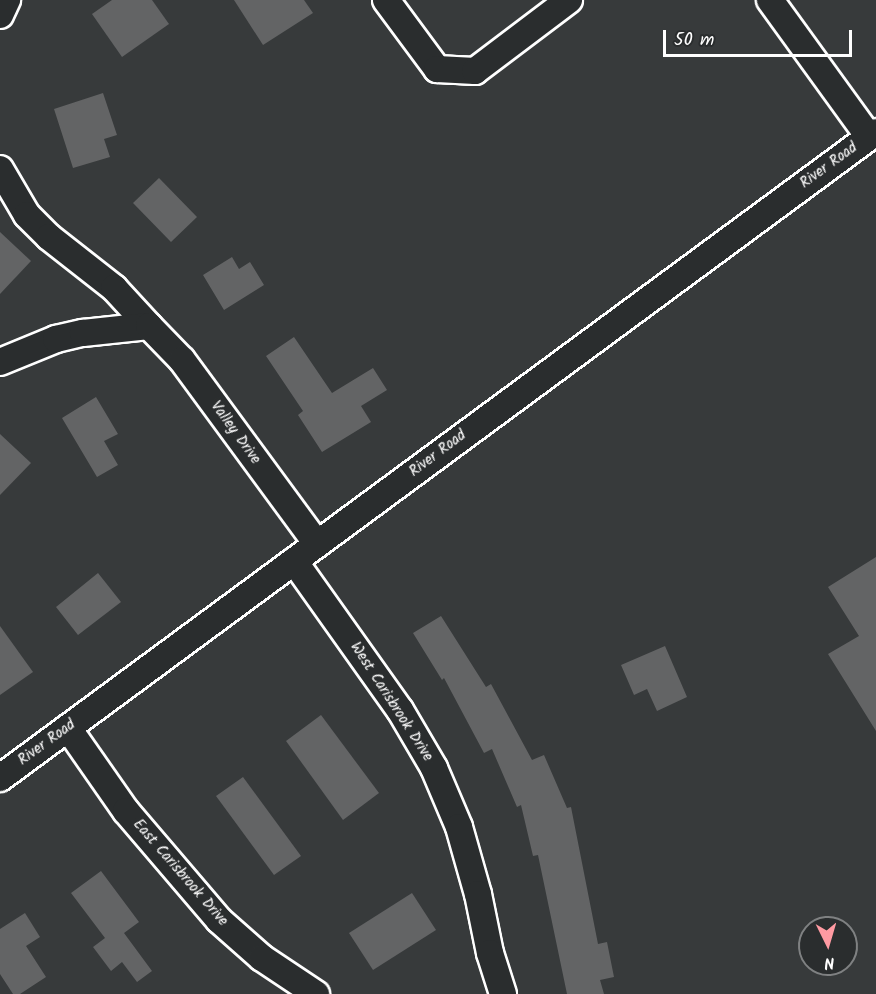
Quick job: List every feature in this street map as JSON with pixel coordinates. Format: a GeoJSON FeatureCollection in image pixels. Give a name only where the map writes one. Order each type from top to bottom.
{"type":"FeatureCollection","features":[{"type":"Feature","properties":{"kind":"street"},"geometry":{"type":"LineString","coordinates":[[0,15],[7,0]]}},
{"type":"Feature","properties":{"kind":"street"},"geometry":{"type":"LineString","coordinates":[[387,0],[437,69],[467,71],[475,71],[569,0]]}},
{"type":"Feature","properties":{"kind":"street"},"geometry":{"type":"LineString","coordinates":[[770,0],[873,134]]}},
{"type":"Feature","properties":{"kind":"street","name":"River Road"},"geometry":{"type":"LineString","coordinates":[[0,778],[873,134]]}},
{"type":"Feature","properties":{"kind":"street","name":"Valley Drive"},"geometry":{"type":"LineString","coordinates":[[0,170],[27,215],[49,237],[114,288],[182,360],[317,544]]}},
{"type":"Feature","properties":{"kind":"street"},"geometry":{"type":"LineString","coordinates":[[0,362],[56,339],[83,333],[149,326]]}},
{"type":"Feature","properties":{"kind":"street","name":"West Carisbrook Drive"},"geometry":{"type":"LineString","coordinates":[[294,561],[400,710],[434,768],[459,827],[501,993]]}},
{"type":"Feature","properties":{"kind":"street","name":"East Carisbrook Drive"},"geometry":{"type":"LineString","coordinates":[[68,728],[126,811],[219,920],[262,958],[316,994]]}},
{"type":"Feature","properties":{"kind":"building"},"geometry":{"type":"Polygon","coordinates":[[[112,0],[152,0],[169,24],[122,57],[92,14],[112,0]]]}},
{"type":"Feature","properties":{"kind":"building"},"geometry":{"type":"Polygon","coordinates":[[[234,0],[304,0],[313,13],[263,45],[234,0]]]}},
{"type":"Feature","properties":{"kind":"building"},"geometry":{"type":"Polygon","coordinates":[[[103,93],[117,135],[104,139],[110,157],[73,168],[54,109],[103,93]]]}},
{"type":"Feature","properties":{"kind":"building"},"geometry":{"type":"Polygon","coordinates":[[[159,178],[197,217],[171,242],[133,203],[159,178]]]}},
{"type":"Feature","properties":{"kind":"building"},"geometry":{"type":"Polygon","coordinates":[[[0,232],[31,261],[0,294],[0,232]]]}},
{"type":"Feature","properties":{"kind":"building"},"geometry":{"type":"Polygon","coordinates":[[[232,257],[239,269],[250,262],[264,285],[224,310],[203,275],[232,257]]]}},
{"type":"Feature","properties":{"kind":"building"},"geometry":{"type":"Polygon","coordinates":[[[294,337],[332,393],[373,368],[387,390],[361,406],[371,422],[322,452],[298,415],[303,411],[266,356],[294,337]]]}},
{"type":"Feature","properties":{"kind":"building"},"geometry":{"type":"Polygon","coordinates":[[[96,397],[118,434],[104,441],[118,465],[97,477],[62,418],[96,397]]]}},
{"type":"Feature","properties":{"kind":"building"},"geometry":{"type":"Polygon","coordinates":[[[0,434],[31,463],[0,495],[0,434]]]}},
{"type":"Feature","properties":{"kind":"building"},"geometry":{"type":"Polygon","coordinates":[[[876,557],[876,731],[828,654],[859,636],[828,587],[876,557]]]}},
{"type":"Feature","properties":{"kind":"building"},"geometry":{"type":"Polygon","coordinates":[[[98,573],[121,602],[78,635],[56,607],[98,573]]]}},
{"type":"Feature","properties":{"kind":"building"},"geometry":{"type":"Polygon","coordinates":[[[441,616],[486,687],[491,684],[532,760],[544,755],[567,808],[571,807],[598,944],[607,942],[614,977],[600,980],[604,994],[567,994],[538,855],[533,856],[521,805],[517,807],[492,749],[484,753],[444,678],[442,680],[413,633],[441,616]]]}},
{"type":"Feature","properties":{"kind":"building"},"geometry":{"type":"Polygon","coordinates":[[[0,626],[33,672],[0,695],[0,626]]]}},
{"type":"Feature","properties":{"kind":"building"},"geometry":{"type":"Polygon","coordinates":[[[665,646],[687,697],[657,711],[647,689],[634,695],[621,665],[665,646]]]}},
{"type":"Feature","properties":{"kind":"building"},"geometry":{"type":"Polygon","coordinates":[[[321,715],[379,793],[343,820],[286,741],[321,715]]]}},
{"type":"Feature","properties":{"kind":"building"},"geometry":{"type":"Polygon","coordinates":[[[243,777],[301,856],[274,875],[216,796],[243,777]]]}},
{"type":"Feature","properties":{"kind":"building"},"geometry":{"type":"Polygon","coordinates":[[[101,871],[139,922],[124,933],[152,971],[137,982],[122,962],[111,971],[93,947],[105,938],[71,893],[101,871]]]}},
{"type":"Feature","properties":{"kind":"building"},"geometry":{"type":"Polygon","coordinates":[[[412,893],[436,930],[373,970],[349,933],[412,893]]]}},
{"type":"Feature","properties":{"kind":"building"},"geometry":{"type":"Polygon","coordinates":[[[25,913],[40,937],[26,946],[46,977],[20,994],[13,994],[0,974],[0,929],[25,913]]]}}]}
